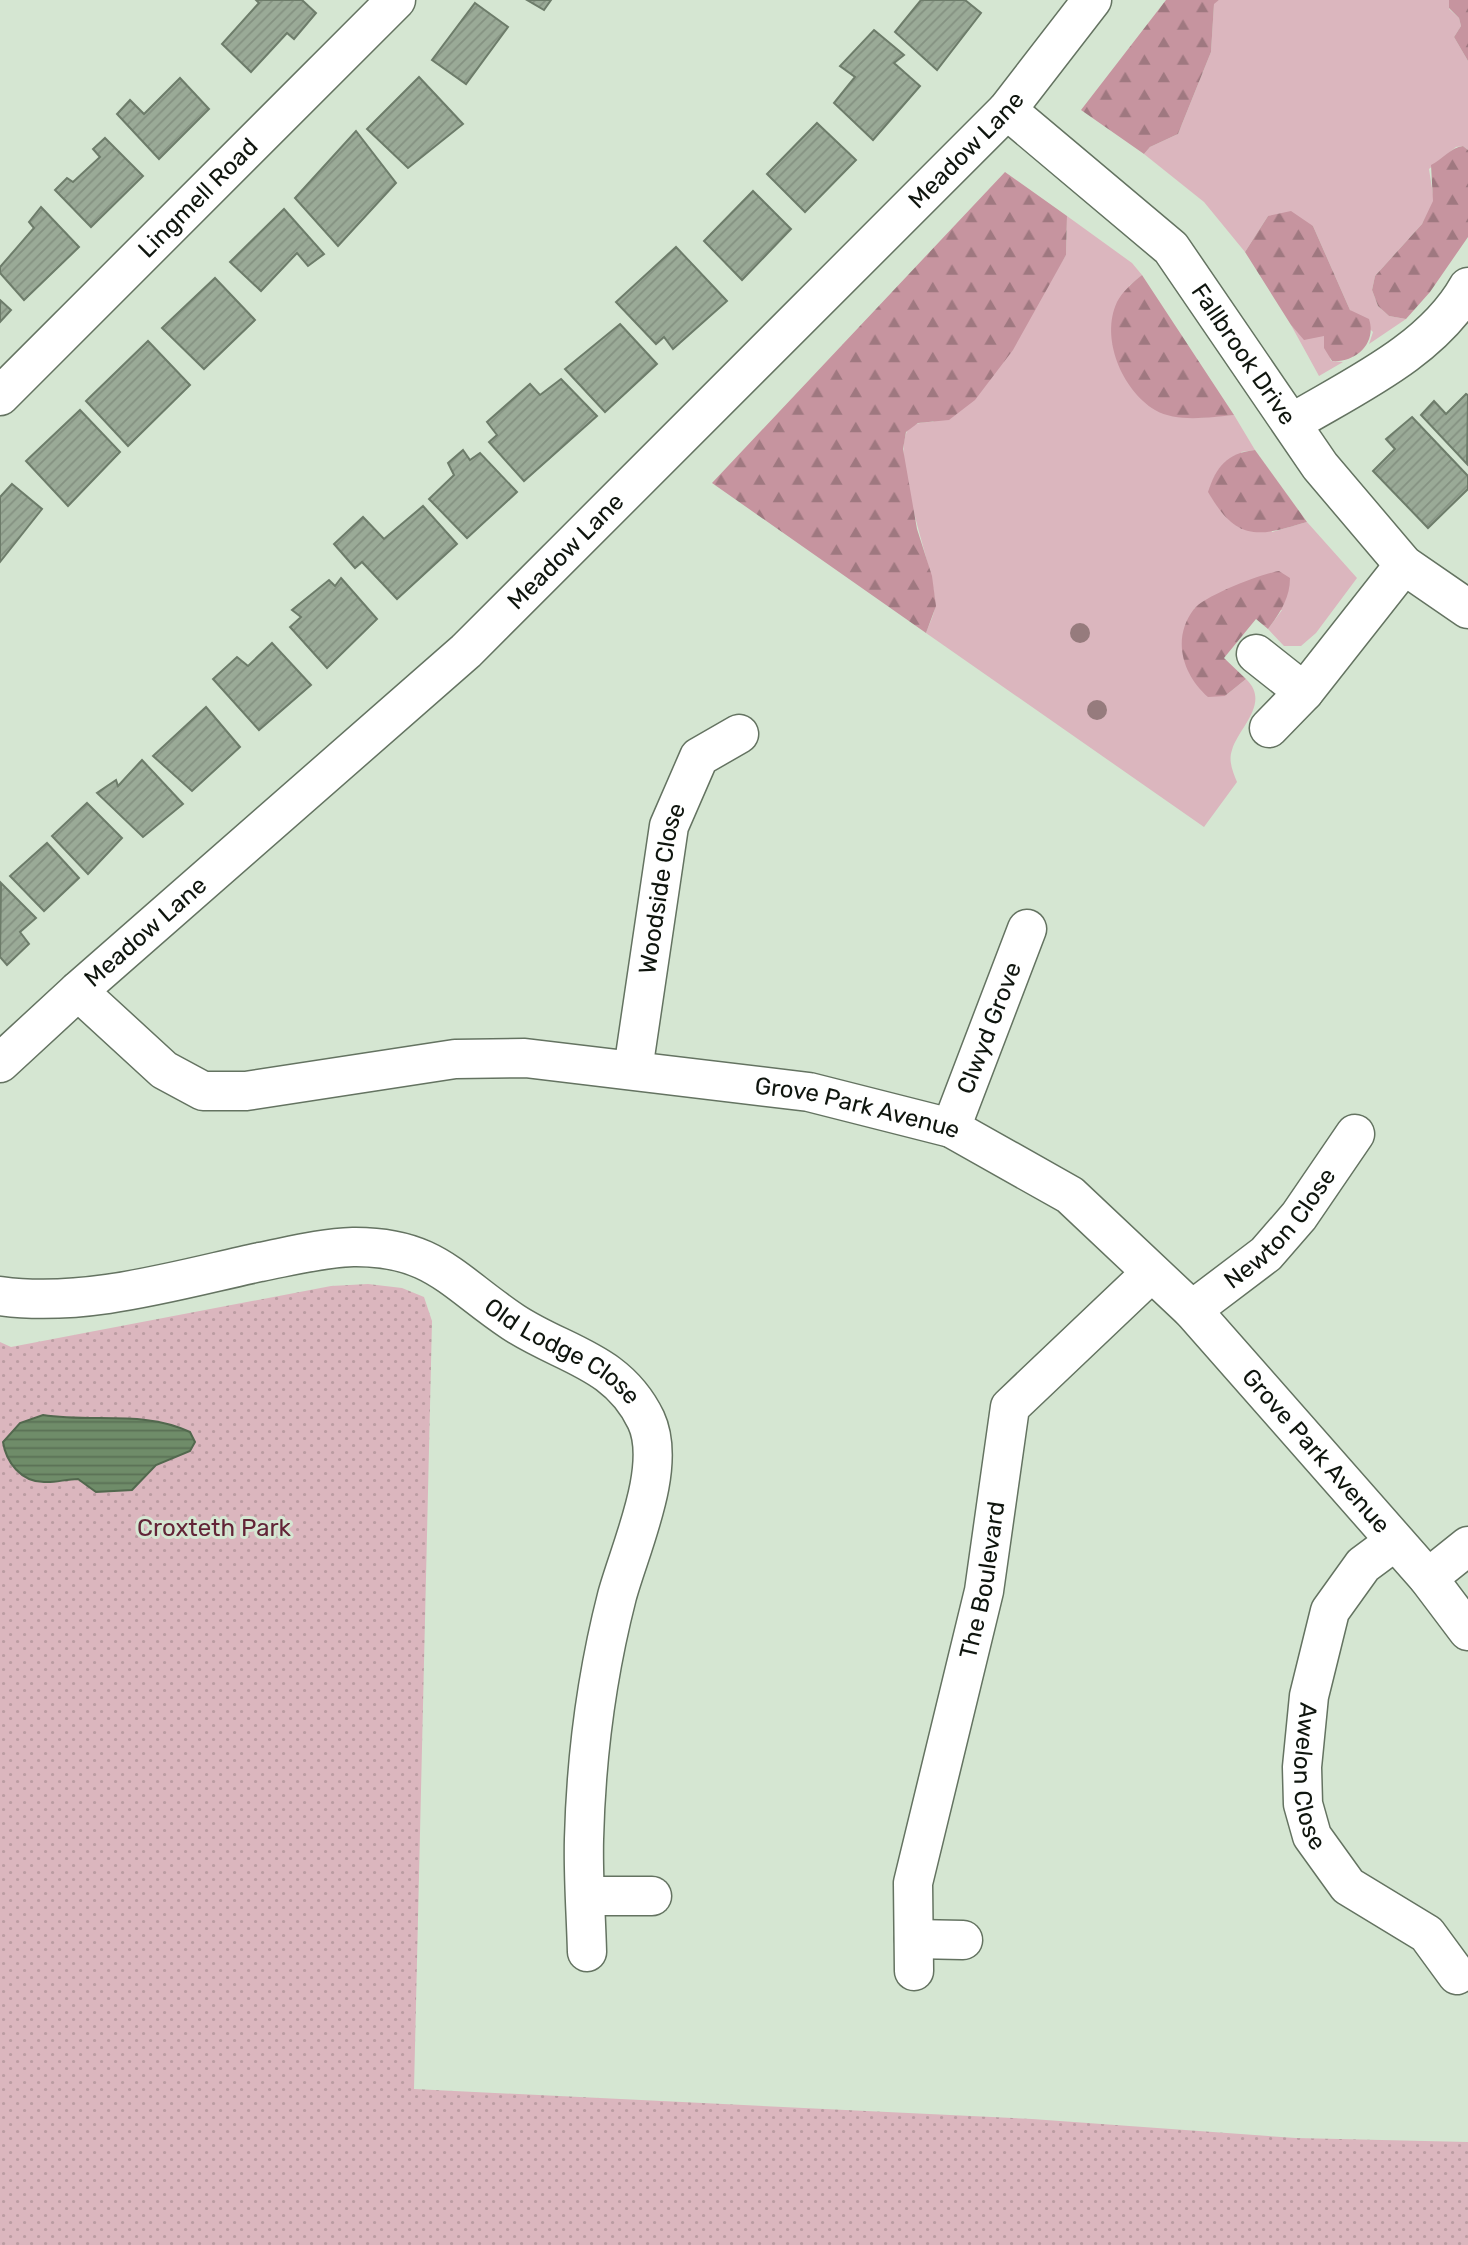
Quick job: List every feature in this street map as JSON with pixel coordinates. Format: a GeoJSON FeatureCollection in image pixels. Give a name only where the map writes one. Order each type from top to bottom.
{"type":"FeatureCollection","features":[{"type":"Feature","properties":{"kind":"street","name":"Lingmell Road"},"geometry":{"type":"LineString","coordinates":[[0,396],[396,0]]}},
{"type":"Feature","properties":{"kind":"street","name":"Meadow Lane"},"geometry":{"type":"LineString","coordinates":[[0,1063],[78,990],[466,651],[1007,110],[1092,0]]}},
{"type":"Feature","properties":{"kind":"street","name":"Fallbrook Drive"},"geometry":{"type":"LineString","coordinates":[[1007,110],[1171,248],[1320,466],[1404,565],[1468,608]]}},
{"type":"Feature","properties":{"kind":"street"},"geometry":{"type":"LineString","coordinates":[[1292,423],[1392,363],[1430,332],[1468,288]]}},
{"type":"Feature","properties":{"kind":"street"},"geometry":{"type":"LineString","coordinates":[[1269,728],[1304,692],[1404,565]]}},
{"type":"Feature","properties":{"kind":"street"},"geometry":{"type":"LineString","coordinates":[[1256,654],[1304,692]]}},
{"type":"Feature","properties":{"kind":"street","name":"Woodside Close"},"geometry":{"type":"LineString","coordinates":[[633,1070],[669,826],[699,757],[739,734]]}},
{"type":"Feature","properties":{"kind":"street","name":"Clwyd Grove"},"geometry":{"type":"LineString","coordinates":[[951,1128],[1027,929]]}},
{"type":"Feature","properties":{"kind":"street","name":"Grove Park Avenue"},"geometry":{"type":"LineString","coordinates":[[78,990],[164,1070],[203,1091],[246,1091],[455,1059],[526,1058],[809,1092],[951,1128],[1070,1195],[1150,1274],[1192,1310],[1394,1542],[1429,1578],[1468,1631]]}},
{"type":"Feature","properties":{"kind":"street","name":"Newton Close"},"geometry":{"type":"LineString","coordinates":[[1192,1310],[1266,1254],[1299,1216],[1355,1134]]}},
{"type":"Feature","properties":{"kind":"street","name":"Old Lodge Close"},"geometry":{"type":"LineString","coordinates":[[0,1296],[33,1300],[83,1296],[312,1251],[353,1247],[398,1250],[429,1260],[526,1330],[586,1357],[613,1376],[635,1401],[648,1424],[654,1451],[650,1481],[616,1599],[595,1716],[583,1842],[587,1952]]}},
{"type":"Feature","properties":{"kind":"street","name":"The Boulevard"},"geometry":{"type":"LineString","coordinates":[[963,1940],[914,1955],[913,1883],[984,1591],[1010,1407],[1150,1274]]}},
{"type":"Feature","properties":{"kind":"street","name":"Awelon Close"},"geometry":{"type":"LineString","coordinates":[[1394,1542],[1363,1565],[1330,1611],[1309,1696],[1301,1767],[1303,1804],[1312,1836],[1348,1886],[1427,1934],[1457,1975]]}},
{"type":"Feature","properties":{"kind":"street"},"geometry":{"type":"LineString","coordinates":[[1429,1578],[1468,1546]]}},
{"type":"Feature","properties":{"kind":"street"},"geometry":{"type":"LineString","coordinates":[[586,1896],[652,1896]]}},
{"type":"Feature","properties":{"kind":"green space"},"geometry":{"type":"Polygon","coordinates":[[[1166,0],[1219,0],[1214,4],[1211,52],[1178,134],[1150,147],[1144,154],[1081,110],[1166,0]]]}},
{"type":"Feature","properties":{"kind":"green space"},"geometry":{"type":"Polygon","coordinates":[[[1219,0],[1449,0],[1449,9],[1459,18],[1461,26],[1454,37],[1468,61],[1468,150],[1463,146],[1456,147],[1429,169],[1434,201],[1422,224],[1375,276],[1372,290],[1378,306],[1389,316],[1406,319],[1369,344],[1373,332],[1350,310],[1313,226],[1268,216],[1245,252],[1204,202],[1144,154],[1150,147],[1178,134],[1211,52],[1214,3],[1219,0]]]}},
{"type":"Feature","properties":{"kind":"green space"},"geometry":{"type":"Polygon","coordinates":[[[1449,0],[1468,0],[1468,61],[1454,37],[1461,26],[1459,18],[1449,8],[1449,0]]]}},
{"type":"Feature","properties":{"kind":"green space"},"geometry":{"type":"Polygon","coordinates":[[[1463,146],[1468,150],[1468,237],[1430,292],[1406,319],[1389,316],[1378,306],[1372,290],[1375,276],[1422,224],[1433,201],[1431,165],[1463,146]]]}},
{"type":"Feature","properties":{"kind":"green space"},"geometry":{"type":"Polygon","coordinates":[[[1005,172],[1067,216],[1066,255],[1013,350],[975,400],[949,420],[918,423],[906,432],[903,449],[917,529],[932,576],[936,606],[926,633],[712,483],[1005,172]]]}},
{"type":"Feature","properties":{"kind":"green space"},"geometry":{"type":"Polygon","coordinates":[[[1291,211],[1313,226],[1350,310],[1369,319],[1371,328],[1367,343],[1349,359],[1332,361],[1324,348],[1324,336],[1304,340],[1291,325],[1245,252],[1268,216],[1291,211]]]}},
{"type":"Feature","properties":{"kind":"green space"},"geometry":{"type":"Polygon","coordinates":[[[1067,216],[1132,263],[1142,275],[1129,286],[1195,418],[1234,415],[1255,450],[1241,452],[1272,532],[1307,522],[1357,578],[1316,633],[1301,646],[1284,646],[1268,629],[1282,610],[1194,608],[1225,696],[1246,679],[1253,688],[1255,697],[1251,715],[1231,754],[1237,782],[1204,827],[926,633],[935,602],[905,469],[903,449],[906,434],[913,425],[933,422],[1044,291],[1066,255],[1067,216]]]}},
{"type":"Feature","properties":{"kind":"green space"},"geometry":{"type":"Polygon","coordinates":[[[1142,275],[1234,415],[1194,418],[1164,414],[1143,401],[1124,377],[1113,347],[1112,316],[1122,295],[1142,275]]]}},
{"type":"Feature","properties":{"kind":"green space"},"geometry":{"type":"Polygon","coordinates":[[[1291,325],[1304,339],[1324,335],[1331,361],[1343,362],[1319,376],[1291,325]]]}},
{"type":"Feature","properties":{"kind":"green space"},"geometry":{"type":"Polygon","coordinates":[[[1255,450],[1307,522],[1275,531],[1250,531],[1229,520],[1219,508],[1208,492],[1215,475],[1230,458],[1255,450]]]}},
{"type":"Feature","properties":{"kind":"green space"},"geometry":{"type":"Polygon","coordinates":[[[1279,571],[1290,578],[1284,605],[1268,629],[1256,619],[1224,658],[1246,679],[1225,696],[1208,697],[1192,678],[1183,656],[1183,632],[1187,620],[1194,609],[1209,598],[1247,581],[1279,571]]]}},
{"type":"Feature","properties":{"kind":"green space","name":"Croxteth Park"},"geometry":{"type":"Polygon","coordinates":[[[368,1284],[402,1288],[424,1297],[432,1321],[414,2089],[1032,2119],[1296,2138],[1468,2142],[1468,2245],[0,2245],[0,1342],[11,1347],[331,1286],[368,1284]]]}},
{"type":"Feature","properties":{"kind":"shaded area"},"geometry":{"type":"Polygon","coordinates":[[[43,1415],[155,1421],[190,1432],[195,1442],[190,1451],[156,1465],[132,1490],[96,1492],[78,1479],[52,1482],[28,1479],[11,1463],[3,1442],[20,1423],[43,1415]]]}},
{"type":"Feature","properties":{"kind":"building"},"geometry":{"type":"Polygon","coordinates":[[[256,0],[302,0],[316,13],[294,39],[287,33],[251,72],[222,44],[259,3],[256,0]]]}},
{"type":"Feature","properties":{"kind":"building"},"geometry":{"type":"Polygon","coordinates":[[[527,0],[551,0],[544,10],[527,0]]]}},
{"type":"Feature","properties":{"kind":"building"},"geometry":{"type":"Polygon","coordinates":[[[921,0],[965,0],[981,13],[937,70],[895,32],[921,0]]]}},
{"type":"Feature","properties":{"kind":"building"},"geometry":{"type":"Polygon","coordinates":[[[475,3],[508,27],[466,84],[432,60],[475,3]]]}},
{"type":"Feature","properties":{"kind":"building"},"geometry":{"type":"Polygon","coordinates":[[[874,30],[904,55],[894,63],[920,86],[873,140],[834,103],[855,77],[840,66],[874,30]]]}},
{"type":"Feature","properties":{"kind":"building"},"geometry":{"type":"Polygon","coordinates":[[[419,77],[463,124],[408,168],[367,129],[419,77]]]}},
{"type":"Feature","properties":{"kind":"building"},"geometry":{"type":"Polygon","coordinates":[[[180,78],[209,109],[159,159],[117,114],[130,100],[144,114],[180,78]]]}},
{"type":"Feature","properties":{"kind":"building"},"geometry":{"type":"Polygon","coordinates":[[[817,123],[856,160],[805,212],[767,174],[817,123]]]}},
{"type":"Feature","properties":{"kind":"building"},"geometry":{"type":"Polygon","coordinates":[[[356,131],[396,183],[338,246],[295,198],[356,131]]]}},
{"type":"Feature","properties":{"kind":"building"},"geometry":{"type":"Polygon","coordinates":[[[105,138],[143,176],[91,227],[55,190],[67,178],[73,182],[100,157],[93,149],[105,138]]]}},
{"type":"Feature","properties":{"kind":"building"},"geometry":{"type":"Polygon","coordinates":[[[753,191],[791,229],[742,280],[704,241],[753,191]]]}},
{"type":"Feature","properties":{"kind":"building"},"geometry":{"type":"Polygon","coordinates":[[[41,207],[79,247],[24,300],[0,273],[0,267],[34,228],[29,222],[41,207]]]}},
{"type":"Feature","properties":{"kind":"building"},"geometry":{"type":"Polygon","coordinates":[[[284,209],[324,254],[308,266],[297,253],[261,291],[230,262],[284,209]]]}},
{"type":"Feature","properties":{"kind":"building"},"geometry":{"type":"Polygon","coordinates":[[[676,247],[727,301],[673,349],[664,337],[656,344],[616,302],[676,247]]]}},
{"type":"Feature","properties":{"kind":"building"},"geometry":{"type":"Polygon","coordinates":[[[215,278],[255,320],[204,369],[162,328],[215,278]]]}},
{"type":"Feature","properties":{"kind":"building"},"geometry":{"type":"Polygon","coordinates":[[[0,300],[11,310],[0,322],[0,300]]]}},
{"type":"Feature","properties":{"kind":"building"},"geometry":{"type":"Polygon","coordinates":[[[620,324],[657,364],[605,412],[565,369],[620,324]]]}},
{"type":"Feature","properties":{"kind":"building"},"geometry":{"type":"Polygon","coordinates":[[[148,341],[190,385],[128,446],[86,401],[148,341]]]}},
{"type":"Feature","properties":{"kind":"building"},"geometry":{"type":"Polygon","coordinates":[[[561,379],[597,416],[524,481],[489,442],[497,435],[487,422],[530,384],[540,395],[561,379]]]}},
{"type":"Feature","properties":{"kind":"building"},"geometry":{"type":"Polygon","coordinates":[[[1466,394],[1467,464],[1421,415],[1434,401],[1446,414],[1466,394]]]}},
{"type":"Feature","properties":{"kind":"building"},"geometry":{"type":"Polygon","coordinates":[[[80,410],[120,452],[68,506],[26,461],[80,410]]]}},
{"type":"Feature","properties":{"kind":"building"},"geometry":{"type":"Polygon","coordinates":[[[1412,417],[1468,476],[1468,489],[1428,528],[1373,471],[1395,449],[1386,439],[1412,417]]]}},
{"type":"Feature","properties":{"kind":"building"},"geometry":{"type":"Polygon","coordinates":[[[463,450],[470,460],[480,453],[517,492],[467,538],[429,499],[454,475],[448,463],[463,450]]]}},
{"type":"Feature","properties":{"kind":"building"},"geometry":{"type":"Polygon","coordinates":[[[12,484],[42,509],[0,562],[0,497],[12,484]]]}},
{"type":"Feature","properties":{"kind":"building"},"geometry":{"type":"Polygon","coordinates":[[[423,506],[457,544],[397,599],[362,562],[355,568],[334,544],[363,517],[384,539],[423,506]]]}},
{"type":"Feature","properties":{"kind":"building"},"geometry":{"type":"Polygon","coordinates":[[[341,578],[377,619],[327,668],[290,627],[301,617],[292,610],[329,580],[335,586],[341,578]]]}},
{"type":"Feature","properties":{"kind":"building"},"geometry":{"type":"Polygon","coordinates":[[[272,643],[311,685],[259,730],[213,679],[237,657],[248,666],[272,643]]]}},
{"type":"Feature","properties":{"kind":"building"},"geometry":{"type":"Polygon","coordinates":[[[206,707],[240,747],[192,791],[153,756],[206,707]]]}},
{"type":"Feature","properties":{"kind":"building"},"geometry":{"type":"Polygon","coordinates":[[[142,760],[183,804],[143,837],[97,793],[116,780],[118,786],[142,760]]]}},
{"type":"Feature","properties":{"kind":"building"},"geometry":{"type":"Polygon","coordinates":[[[87,803],[122,838],[88,874],[52,836],[87,803]]]}},
{"type":"Feature","properties":{"kind":"building"},"geometry":{"type":"Polygon","coordinates":[[[47,843],[79,878],[44,911],[10,876],[47,843]]]}},
{"type":"Feature","properties":{"kind":"building"},"geometry":{"type":"Polygon","coordinates":[[[1,883],[36,918],[20,932],[29,944],[7,965],[0,957],[1,883]]]}}]}
